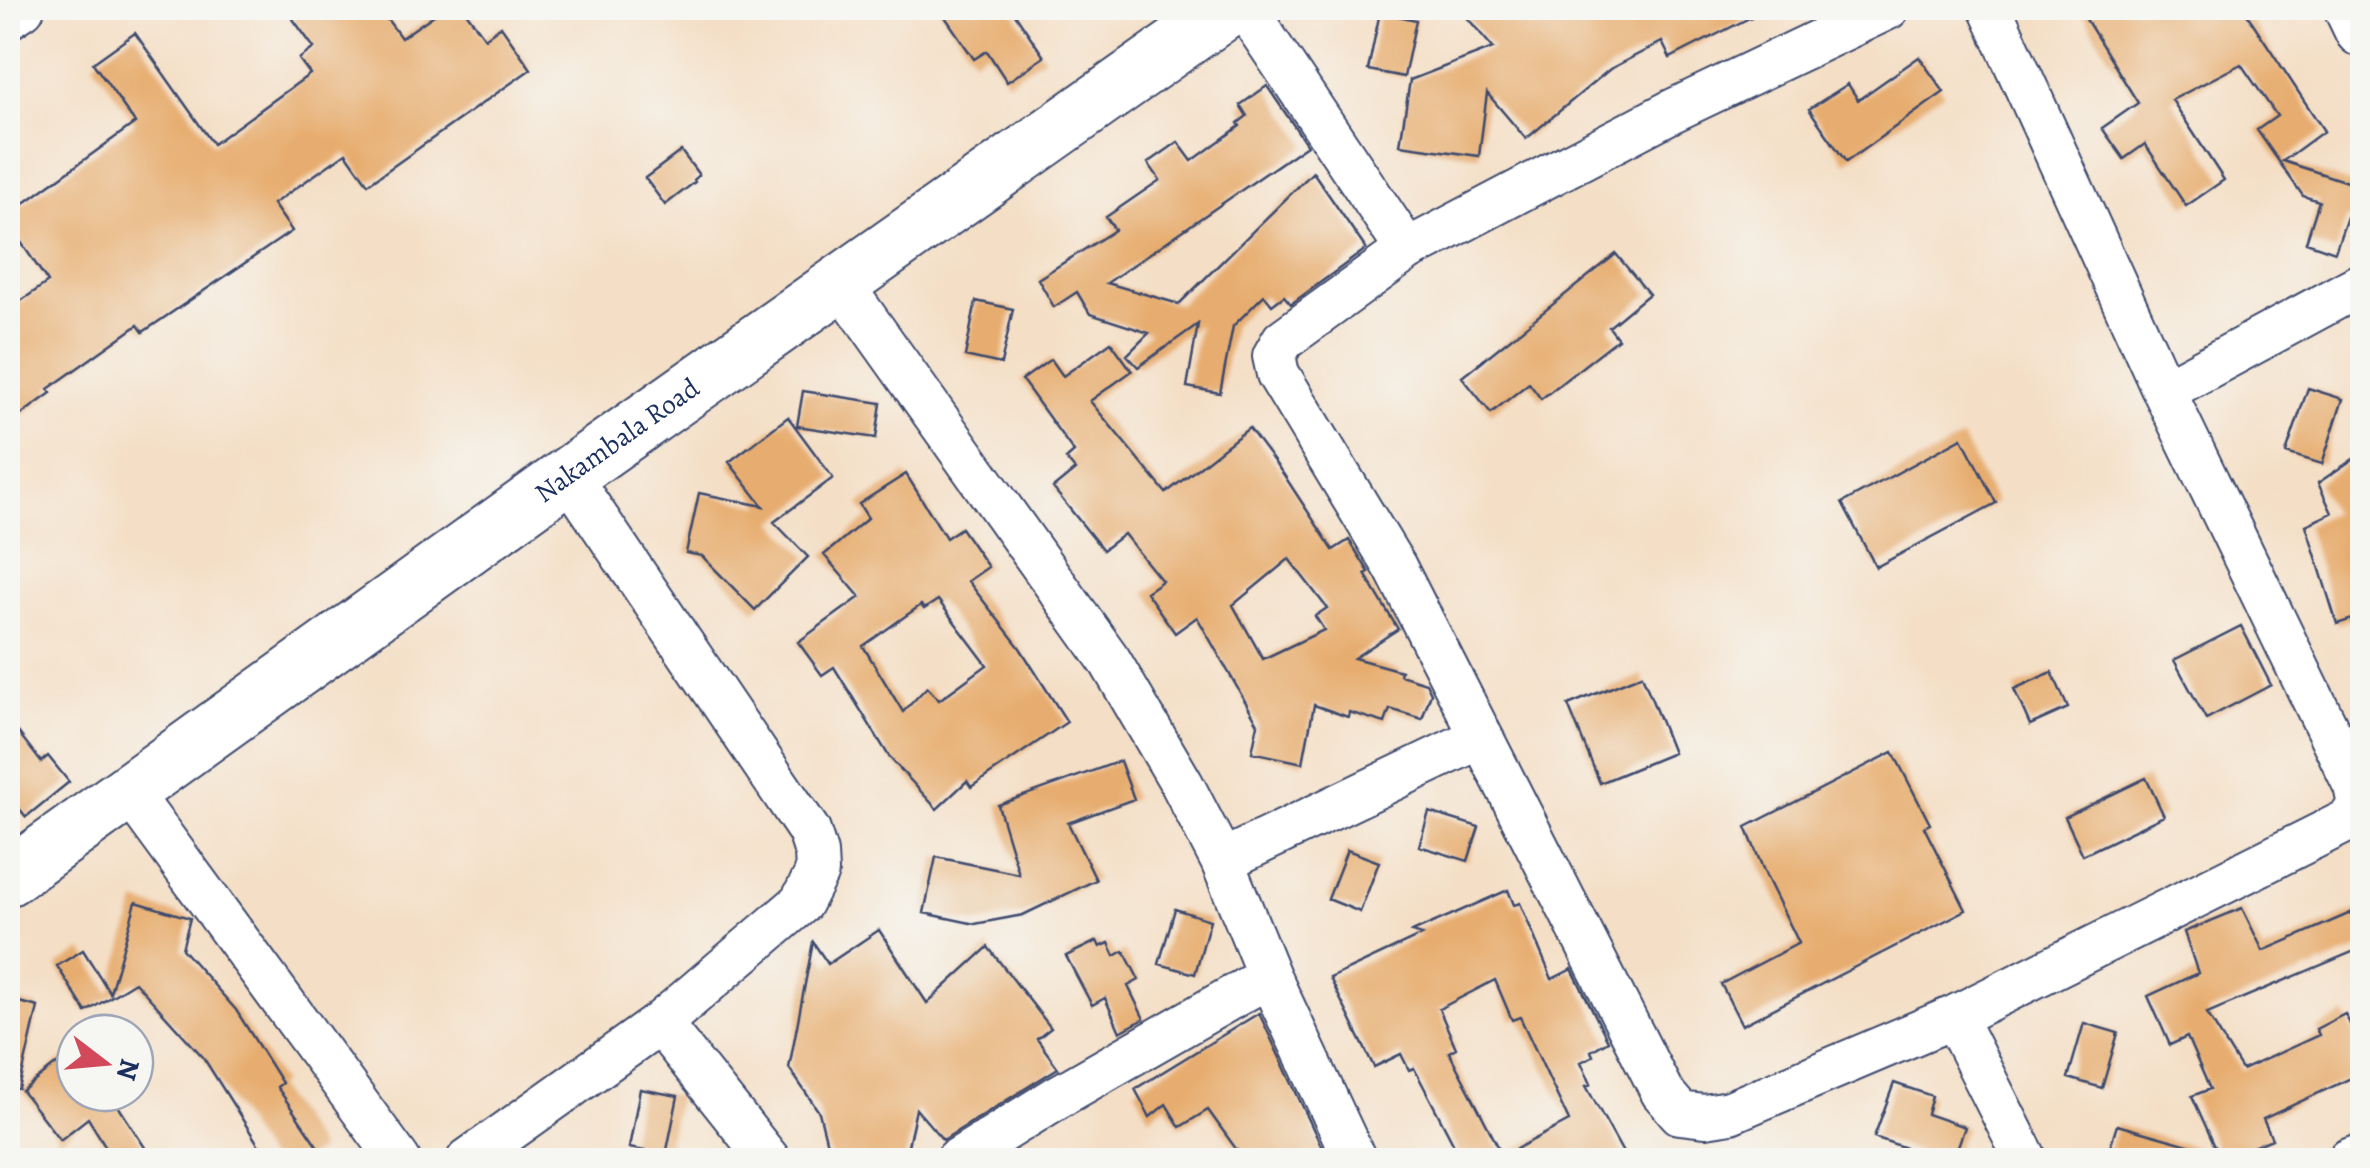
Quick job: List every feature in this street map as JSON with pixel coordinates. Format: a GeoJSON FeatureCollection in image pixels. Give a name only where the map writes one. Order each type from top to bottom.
{"type":"FeatureCollection","features":[{"type":"Feature","properties":{"kind":"main road","name":"Nakambala Road"},"geometry":{"type":"LineString","coordinates":[[8,878],[568,475],[1230,8]]}},
{"type":"Feature","properties":{"kind":"main road"},"geometry":{"type":"LineString","coordinates":[[2352,8],[2362,29]]}},
{"type":"Feature","properties":{"kind":"street"},"geometry":{"type":"LineString","coordinates":[[8,18],[23,8]]}},
{"type":"Feature","properties":{"kind":"street"},"geometry":{"type":"LineString","coordinates":[[1244,8],[1407,250]]}},
{"type":"Feature","properties":{"kind":"street"},"geometry":{"type":"LineString","coordinates":[[1888,8],[1672,111],[1407,250],[1283,340],[1274,356],[1278,374],[1395,566],[1662,1092],[1680,1113],[1704,1116],[1730,1112],[1954,1017],[2350,820],[2359,805],[2355,786],[2164,390],[1990,8]]}},
{"type":"Feature","properties":{"kind":"street"},"geometry":{"type":"LineString","coordinates":[[840,282],[1110,662],[1182,784],[1222,861],[1269,976],[1355,1160]]}},
{"type":"Feature","properties":{"kind":"street"},"geometry":{"type":"LineString","coordinates":[[2164,390],[2362,284]]}},
{"type":"Feature","properties":{"kind":"street"},"geometry":{"type":"LineString","coordinates":[[468,1160],[660,1023],[801,902],[818,872],[809,832],[568,475]]}},
{"type":"Feature","properties":{"kind":"street"},"geometry":{"type":"LineString","coordinates":[[1222,861],[1479,738]]}},
{"type":"Feature","properties":{"kind":"street"},"geometry":{"type":"LineString","coordinates":[[128,790],[399,1160]]}},
{"type":"Feature","properties":{"kind":"street"},"geometry":{"type":"LineString","coordinates":[[957,1160],[1056,1098],[1269,976]]}},
{"type":"Feature","properties":{"kind":"street"},"geometry":{"type":"LineString","coordinates":[[1954,1017],[2026,1160]]}},
{"type":"Feature","properties":{"kind":"street"},"geometry":{"type":"LineString","coordinates":[[660,1023],[769,1160]]}},
{"type":"Feature","properties":{"kind":"street"},"geometry":{"type":"LineString","coordinates":[[2350,1160],[2362,1154]]}},
{"type":"Feature","properties":{"kind":"building"},"geometry":{"type":"Polygon","coordinates":[[[285,8],[379,8],[401,38],[444,8],[463,8],[485,38],[501,26],[531,69],[368,184],[346,153],[273,204],[292,231],[143,332],[138,325],[48,389],[51,393],[8,424],[8,310],[48,282],[8,223],[8,215],[135,123],[93,63],[135,33],[213,144],[310,74],[299,59],[314,48],[285,8]]]}},
{"type":"Feature","properties":{"kind":"building"},"geometry":{"type":"Polygon","coordinates":[[[939,8],[1011,8],[1044,57],[1007,82],[987,51],[974,59],[939,8]]]}},
{"type":"Feature","properties":{"kind":"building"},"geometry":{"type":"Polygon","coordinates":[[[1459,8],[1769,8],[1670,58],[1662,42],[1610,69],[1526,139],[1487,93],[1479,156],[1400,145],[1410,80],[1493,48],[1459,8]]]}},
{"type":"Feature","properties":{"kind":"building"},"geometry":{"type":"Polygon","coordinates":[[[2079,8],[2243,8],[2324,131],[2283,161],[2362,187],[2362,222],[2347,217],[2335,252],[2306,242],[2319,201],[2303,196],[2257,130],[2277,116],[2241,64],[2172,100],[2224,180],[2186,206],[2145,144],[2124,159],[2102,128],[2138,103],[2079,8]]]}},
{"type":"Feature","properties":{"kind":"building"},"geometry":{"type":"Polygon","coordinates":[[[1380,12],[1416,20],[1404,77],[1368,70],[1380,12]]]}},
{"type":"Feature","properties":{"kind":"building"},"geometry":{"type":"Polygon","coordinates":[[[1919,57],[1944,92],[1846,162],[1809,109],[1848,84],[1858,100],[1919,57]]]}},
{"type":"Feature","properties":{"kind":"building"},"geometry":{"type":"Polygon","coordinates":[[[1267,86],[1307,145],[1107,283],[1179,304],[1313,172],[1366,249],[1291,304],[1284,296],[1272,305],[1264,295],[1233,326],[1220,393],[1187,387],[1198,324],[1138,367],[1127,355],[1149,333],[1090,314],[1077,292],[1054,307],[1038,279],[1115,230],[1106,217],[1160,180],[1148,163],[1178,142],[1192,161],[1240,126],[1238,123],[1247,116],[1240,105],[1267,86]]]}},
{"type":"Feature","properties":{"kind":"building"},"geometry":{"type":"Polygon","coordinates":[[[681,151],[699,175],[665,205],[645,178],[681,151]]]}},
{"type":"Feature","properties":{"kind":"building"},"geometry":{"type":"Polygon","coordinates":[[[1616,254],[1649,294],[1609,327],[1618,339],[1541,399],[1529,383],[1491,413],[1462,377],[1616,254]]]}},
{"type":"Feature","properties":{"kind":"building"},"geometry":{"type":"Polygon","coordinates":[[[976,301],[1013,309],[1001,364],[965,356],[976,301]]]}},
{"type":"Feature","properties":{"kind":"building"},"geometry":{"type":"Polygon","coordinates":[[[1111,342],[1132,371],[1090,401],[1166,493],[1249,428],[1333,550],[1349,540],[1369,572],[1365,574],[1398,629],[1354,658],[1401,671],[1400,675],[1426,683],[1431,693],[1422,719],[1390,709],[1385,723],[1349,712],[1348,717],[1314,705],[1303,763],[1252,752],[1258,724],[1197,617],[1175,633],[1146,592],[1162,581],[1124,534],[1103,550],[1053,488],[1075,470],[1066,459],[1074,452],[1022,380],[1051,359],[1063,376],[1111,342]],[[1289,559],[1233,605],[1263,659],[1324,630],[1315,616],[1327,608],[1289,559]]]}},
{"type":"Feature","properties":{"kind":"building"},"geometry":{"type":"Polygon","coordinates":[[[2308,388],[2343,399],[2322,464],[2286,453],[2308,388]]]}},
{"type":"Feature","properties":{"kind":"building"},"geometry":{"type":"Polygon","coordinates":[[[803,391],[881,403],[876,438],[797,426],[803,391]]]}},
{"type":"Feature","properties":{"kind":"building"},"geometry":{"type":"Polygon","coordinates":[[[788,417],[833,478],[774,522],[808,557],[755,610],[702,556],[686,553],[699,493],[763,506],[729,462],[788,417]]]}},
{"type":"Feature","properties":{"kind":"building"},"geometry":{"type":"Polygon","coordinates":[[[1962,438],[1996,503],[1876,567],[1842,503],[1962,438]]]}},
{"type":"Feature","properties":{"kind":"building"},"geometry":{"type":"Polygon","coordinates":[[[2362,453],[2362,616],[2337,624],[2306,525],[2332,513],[2318,483],[2362,453]]]}},
{"type":"Feature","properties":{"kind":"building"},"geometry":{"type":"Polygon","coordinates":[[[906,474],[946,538],[961,528],[988,567],[968,581],[1020,648],[1067,722],[971,787],[967,781],[937,809],[890,758],[834,667],[822,675],[798,642],[860,597],[824,555],[868,518],[859,504],[906,474]],[[938,600],[924,609],[921,605],[863,646],[903,712],[927,687],[939,700],[987,665],[938,600]]]}},
{"type":"Feature","properties":{"kind":"building"},"geometry":{"type":"Polygon","coordinates":[[[2241,626],[2271,685],[2206,719],[2174,660],[2241,626]]]}},
{"type":"Feature","properties":{"kind":"building"},"geometry":{"type":"Polygon","coordinates":[[[2052,672],[2068,708],[2030,725],[2014,689],[2052,672]]]}},
{"type":"Feature","properties":{"kind":"building"},"geometry":{"type":"Polygon","coordinates":[[[1642,675],[1673,753],[1600,783],[1568,705],[1642,675]]]}},
{"type":"Feature","properties":{"kind":"building"},"geometry":{"type":"Polygon","coordinates":[[[8,719],[41,762],[48,756],[69,782],[26,817],[8,794],[8,719]]]}},
{"type":"Feature","properties":{"kind":"building"},"geometry":{"type":"Polygon","coordinates":[[[1893,752],[1930,824],[1924,827],[1966,910],[1742,1025],[1721,984],[1799,943],[1746,827],[1893,752]]]}},
{"type":"Feature","properties":{"kind":"building"},"geometry":{"type":"Polygon","coordinates":[[[1120,761],[1134,799],[1068,823],[1096,880],[1023,915],[975,924],[924,913],[936,857],[1019,874],[998,805],[1120,761]]]}},
{"type":"Feature","properties":{"kind":"building"},"geometry":{"type":"Polygon","coordinates":[[[2146,778],[2164,816],[2083,855],[2065,817],[2146,778]]]}},
{"type":"Feature","properties":{"kind":"building"},"geometry":{"type":"Polygon","coordinates":[[[1429,812],[1479,827],[1468,861],[1419,846],[1429,812]]]}},
{"type":"Feature","properties":{"kind":"building"},"geometry":{"type":"Polygon","coordinates":[[[1347,850],[1379,862],[1360,912],[1328,899],[1347,850]]]}},
{"type":"Feature","properties":{"kind":"building"},"geometry":{"type":"Polygon","coordinates":[[[1508,890],[1514,905],[1520,903],[1552,979],[1572,969],[1608,1041],[1581,1062],[1591,1084],[1586,1086],[1627,1160],[1462,1160],[1414,1068],[1409,1070],[1401,1054],[1374,1067],[1330,978],[1422,935],[1412,932],[1508,890]],[[1495,980],[1439,1009],[1456,1048],[1449,1052],[1503,1156],[1569,1121],[1520,1017],[1512,1020],[1495,980]]]}},
{"type":"Feature","properties":{"kind":"building"},"geometry":{"type":"Polygon","coordinates":[[[136,902],[190,918],[182,949],[236,1010],[282,1083],[277,1087],[320,1150],[305,1160],[268,1160],[203,1057],[135,982],[86,1012],[57,966],[83,950],[110,993],[136,902]]]}},
{"type":"Feature","properties":{"kind":"building"},"geometry":{"type":"Polygon","coordinates":[[[2242,908],[2263,951],[2362,908],[2362,948],[2207,1013],[2242,1070],[2319,1035],[2316,1029],[2345,1014],[2362,1048],[2362,1073],[2263,1119],[2272,1139],[2221,1160],[2192,1096],[2210,1089],[2187,1037],[2170,1045],[2148,996],[2198,973],[2184,932],[2242,908]]]}},
{"type":"Feature","properties":{"kind":"building"},"geometry":{"type":"Polygon","coordinates":[[[1175,909],[1210,920],[1195,974],[1159,964],[1175,909]]]}},
{"type":"Feature","properties":{"kind":"building"},"geometry":{"type":"Polygon","coordinates":[[[879,930],[927,1003],[988,947],[1051,1028],[1037,1039],[1058,1068],[943,1140],[916,1109],[905,1160],[831,1160],[819,1112],[789,1068],[813,942],[828,964],[879,930]]]}},
{"type":"Feature","properties":{"kind":"building"},"geometry":{"type":"Polygon","coordinates":[[[1097,941],[1100,947],[1109,943],[1115,956],[1124,951],[1139,980],[1128,986],[1144,1019],[1120,1032],[1105,998],[1092,1005],[1066,956],[1097,941]]]}},
{"type":"Feature","properties":{"kind":"building"},"geometry":{"type":"Polygon","coordinates":[[[8,999],[38,1007],[19,1089],[8,1088],[8,999]]]}},
{"type":"Feature","properties":{"kind":"building"},"geometry":{"type":"Polygon","coordinates":[[[1259,1013],[1323,1150],[1309,1160],[1244,1160],[1208,1110],[1180,1127],[1166,1104],[1150,1117],[1135,1089],[1259,1013]]]}},
{"type":"Feature","properties":{"kind":"building"},"geometry":{"type":"Polygon","coordinates":[[[2084,1023],[2118,1033],[2102,1088],[2068,1078],[2084,1023]]]}},
{"type":"Feature","properties":{"kind":"building"},"geometry":{"type":"Polygon","coordinates":[[[55,1065],[55,1113],[123,1113],[153,1160],[114,1160],[88,1118],[60,1140],[22,1091],[55,1065]]]}},
{"type":"Feature","properties":{"kind":"building"},"geometry":{"type":"Polygon","coordinates":[[[1894,1083],[1932,1096],[1927,1114],[1965,1127],[1953,1160],[1940,1160],[1874,1137],[1894,1083]]]}},
{"type":"Feature","properties":{"kind":"building"},"geometry":{"type":"Polygon","coordinates":[[[640,1089],[678,1096],[666,1155],[629,1148],[640,1089]]]}},
{"type":"Feature","properties":{"kind":"building"},"geometry":{"type":"Polygon","coordinates":[[[2117,1125],[2213,1152],[2212,1160],[2106,1160],[2117,1125]]]}}]}
